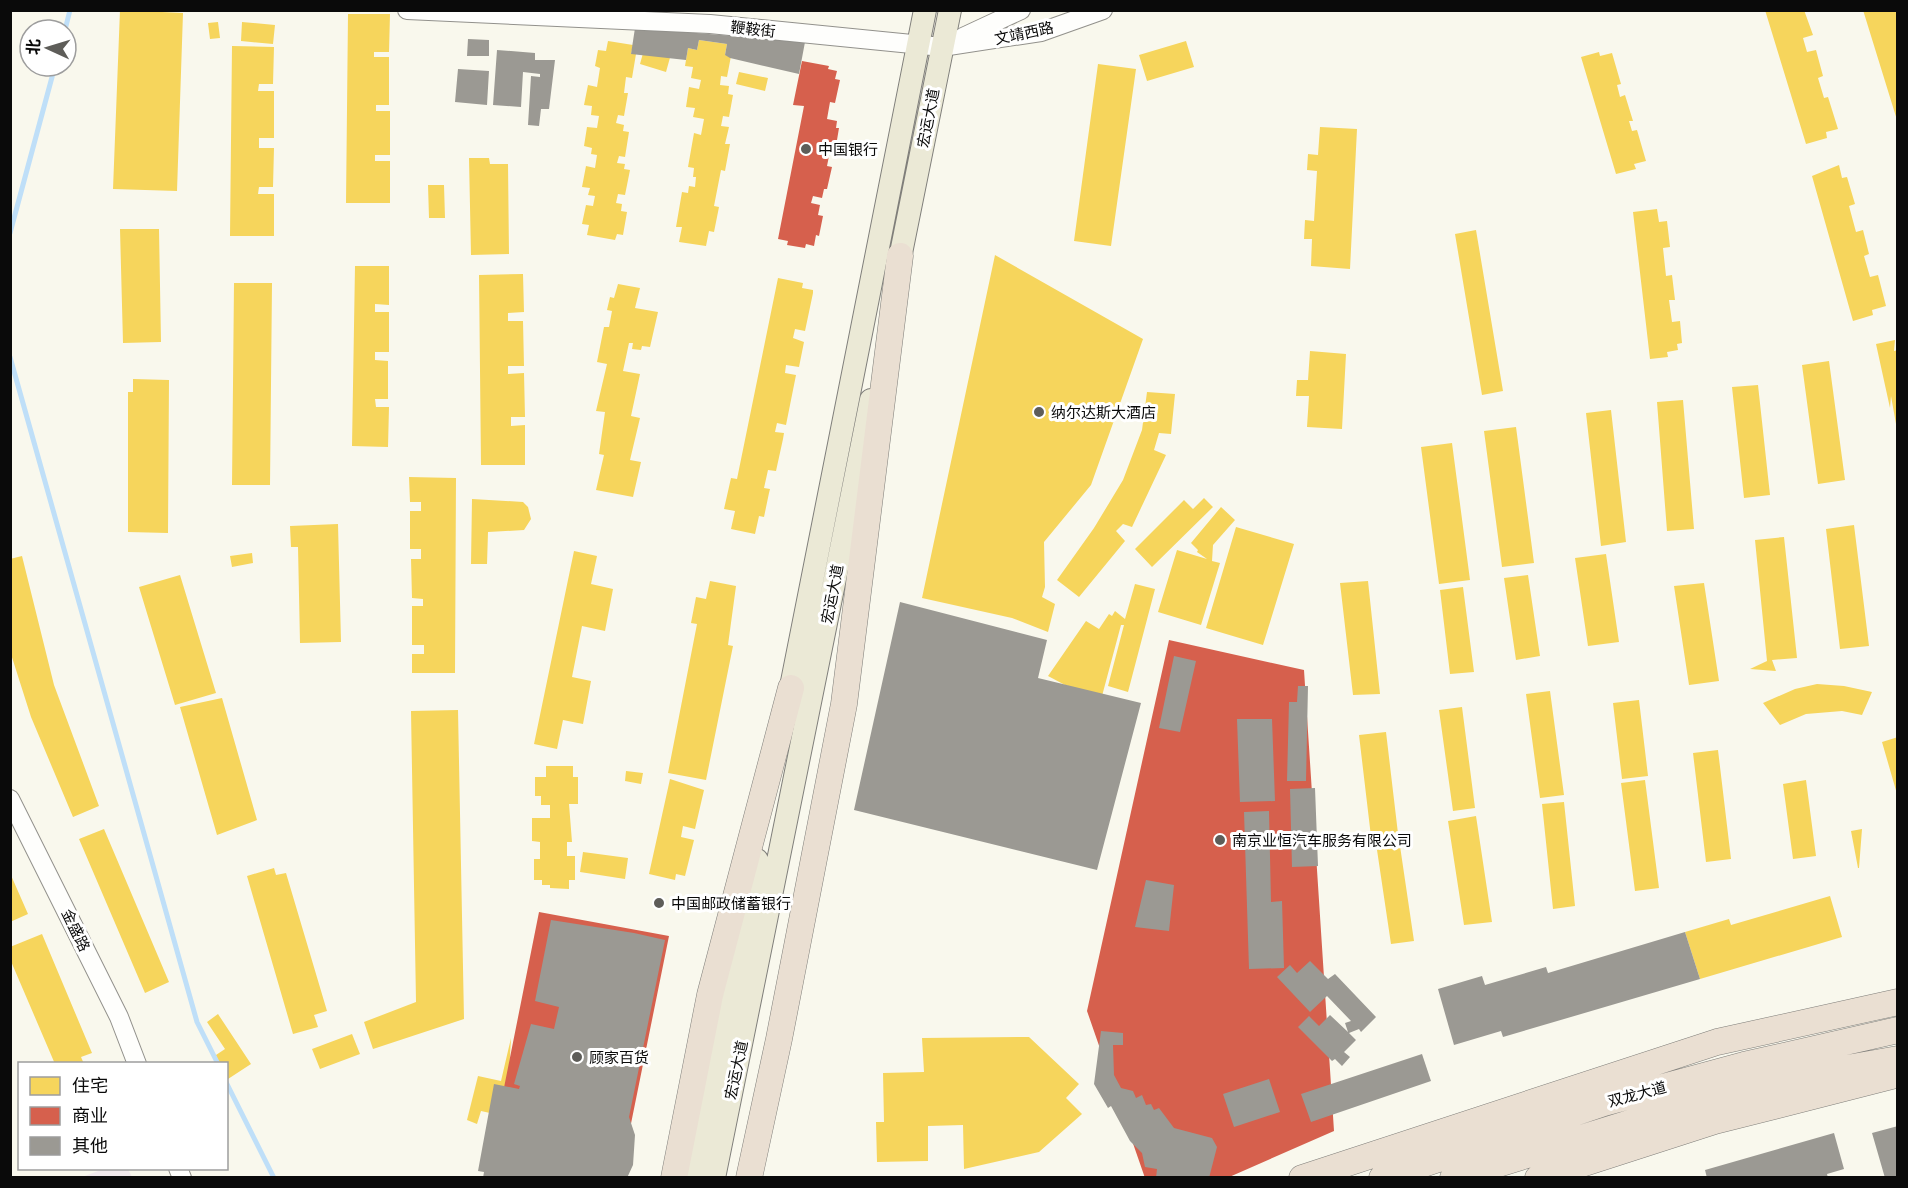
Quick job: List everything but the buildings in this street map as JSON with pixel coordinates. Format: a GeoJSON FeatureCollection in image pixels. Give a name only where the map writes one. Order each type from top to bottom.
{"type":"FeatureCollection","features":[{"type":"Feature","properties":{"kind":"highway"},"geometry":{"type":"LineString","coordinates":[[749,1178],[782,1027],[844,704],[900,256]]}},
{"type":"Feature","properties":{"kind":"highway"},"geometry":{"type":"LineString","coordinates":[[674,1178],[710,995],[791,688]]}},
{"type":"Feature","properties":{"kind":"highway"},"geometry":{"type":"LineString","coordinates":[[1302,1178],[1718,1042],[1898,1002]]}},
{"type":"Feature","properties":{"kind":"highway","name":"双龙大道"},"geometry":{"type":"LineString","coordinates":[[1453,1178],[1748,1075],[1898,1030]]}},
{"type":"Feature","properties":{"kind":"highway","name":"双龙大道"},"geometry":{"type":"LineString","coordinates":[[1382,1178],[1604,1103],[1748,1075],[1898,1059]]}},
{"type":"Feature","properties":{"kind":"highway"},"geometry":{"type":"LineString","coordinates":[[1543,1176],[1715,1121],[1898,1074]]}},
{"type":"Feature","properties":{"kind":"main road","name":"宏运大道"},"geometry":{"type":"LineString","coordinates":[[694,1178],[925,10]]}},
{"type":"Feature","properties":{"kind":"main road","name":"宏运大道"},"geometry":{"type":"LineString","coordinates":[[714,1178],[950,10]]}},
{"type":"Feature","properties":{"kind":"street","name":"鞭鞍街"},"geometry":{"type":"LineString","coordinates":[[407,10],[710,24],[918,45]]}},
{"type":"Feature","properties":{"kind":"street","name":"文靖西路"},"geometry":{"type":"LineString","coordinates":[[942,47],[1021,10]]}},
{"type":"Feature","properties":{"kind":"street","name":"文靖西路"},"geometry":{"type":"LineString","coordinates":[[918,45],[942,47],[1041,32],[1103,10]]}},
{"type":"Feature","properties":{"kind":"street","name":"金盛路"},"geometry":{"type":"LineString","coordinates":[[10,799],[119,1017],[136,1062]]}},
{"type":"Feature","properties":{"kind":"shaded area"},"geometry":{"type":"Polygon","coordinates":[[[101,1170],[128,1170],[132,1177],[82,1177],[101,1170]]]}},
{"type":"Feature","properties":{"kind":"waterway"},"geometry":{"type":"LineString","coordinates":[[68,18],[70,10]]}},
{"type":"Feature","properties":{"kind":"waterway"},"geometry":{"type":"LineString","coordinates":[[10,233],[52,78]]}},
{"type":"Feature","properties":{"kind":"waterway"},"geometry":{"type":"LineString","coordinates":[[10,357],[197,1022],[217,1062]]}},
{"type":"Feature","properties":{"kind":"waterway"},"geometry":{"type":"LineString","coordinates":[[228,1086],[274,1178]]}},
{"type":"Feature","properties":{"kind":"place","name":"中国银行"},"geometry":{"type":"Point","coordinates":[806,149]}},
{"type":"Feature","properties":{"kind":"place","name":"纳尔达斯大酒店"},"geometry":{"type":"Point","coordinates":[1039,412]}},
{"type":"Feature","properties":{"kind":"place","name":"南京业恒汽车服务有限公司"},"geometry":{"type":"Point","coordinates":[1220,840]}},
{"type":"Feature","properties":{"kind":"place","name":"中国邮政储蓄银行"},"geometry":{"type":"Point","coordinates":[659,903]}},
{"type":"Feature","properties":{"kind":"place","name":"顾家百货"},"geometry":{"type":"Point","coordinates":[577,1057]}}]}
